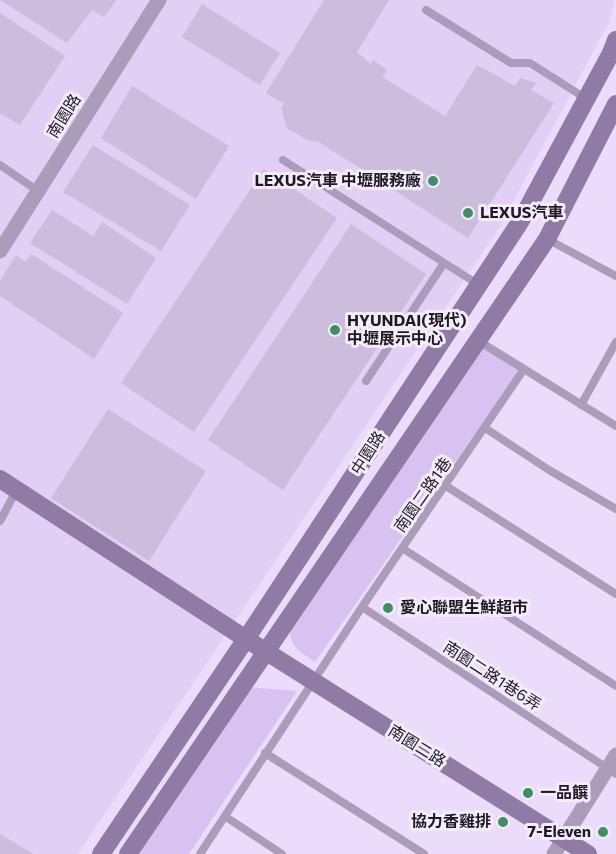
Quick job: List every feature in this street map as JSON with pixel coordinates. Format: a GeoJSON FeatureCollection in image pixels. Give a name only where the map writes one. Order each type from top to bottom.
{"type":"FeatureCollection","features":[{"type":"Feature","properties":{"kind":"main road","name":"中園路"},"geometry":{"type":"LineString","coordinates":[[101,854],[246,639],[520,222],[614,49]]}},
{"type":"Feature","properties":{"kind":"main road","name":"中園路"},"geometry":{"type":"LineString","coordinates":[[128,854],[547,239],[616,104]]}},
{"type":"Feature","properties":{"kind":"main road","name":"南園二路"},"geometry":{"type":"LineString","coordinates":[[0,479],[246,639],[588,854]]}},
{"type":"Feature","properties":{"kind":"street","name":"南園路"},"geometry":{"type":"LineString","coordinates":[[0,251],[159,0]]}},
{"type":"Feature","properties":{"kind":"street"},"geometry":{"type":"LineString","coordinates":[[554,854],[611,771],[616,755]]}},
{"type":"Feature","properties":{"kind":"lane"},"geometry":{"type":"LineString","coordinates":[[426,10],[511,63],[530,63],[587,99]]}},
{"type":"Feature","properties":{"kind":"lane"},"geometry":{"type":"LineString","coordinates":[[283,160],[479,285]]}},
{"type":"Feature","properties":{"kind":"lane"},"geometry":{"type":"LineString","coordinates":[[0,165],[38,191]]}},
{"type":"Feature","properties":{"kind":"lane"},"geometry":{"type":"LineString","coordinates":[[547,239],[616,276]]}},
{"type":"Feature","properties":{"kind":"lane"},"geometry":{"type":"LineString","coordinates":[[366,381],[444,262]]}},
{"type":"Feature","properties":{"kind":"lane"},"geometry":{"type":"LineString","coordinates":[[477,340],[616,426]]}},
{"type":"Feature","properties":{"kind":"lane"},"geometry":{"type":"LineString","coordinates":[[581,405],[616,342]]}},
{"type":"Feature","properties":{"kind":"lane","name":"南園二路1巷"},"geometry":{"type":"LineString","coordinates":[[200,854],[362,607],[524,369]]}},
{"type":"Feature","properties":{"kind":"lane"},"geometry":{"type":"LineString","coordinates":[[485,428],[549,470],[616,509]]}},
{"type":"Feature","properties":{"kind":"lane"},"geometry":{"type":"LineString","coordinates":[[446,486],[616,594]]}},
{"type":"Feature","properties":{"kind":"lane"},"geometry":{"type":"LineString","coordinates":[[0,522],[16,489]]}},
{"type":"Feature","properties":{"kind":"lane"},"geometry":{"type":"LineString","coordinates":[[402,548],[616,686]]}},
{"type":"Feature","properties":{"kind":"lane","name":"南園二路1巷6弄"},"geometry":{"type":"LineString","coordinates":[[362,607],[611,771]]}},
{"type":"Feature","properties":{"kind":"lane"},"geometry":{"type":"LineString","coordinates":[[266,753],[424,854]]}},
{"type":"Feature","properties":{"kind":"lane"},"geometry":{"type":"LineString","coordinates":[[226,817],[282,854]]}},
{"type":"Feature","properties":{"kind":"shaded area"},"geometry":{"type":"Polygon","coordinates":[[[0,0],[615,0],[608,24],[499,228],[78,854],[0,854],[0,0]]]}},
{"type":"Feature","properties":{"kind":"shaded area"},"geometry":{"type":"Polygon","coordinates":[[[479,345],[519,370],[315,662],[303,654],[292,642],[290,622],[479,345]]]}},
{"type":"Feature","properties":{"kind":"shaded area"},"geometry":{"type":"Polygon","coordinates":[[[247,687],[297,691],[189,854],[135,854],[247,687]]]}},
{"type":"Feature","properties":{"kind":"building"},"geometry":{"type":"Polygon","coordinates":[[[0,0],[116,0],[104,17],[92,10],[67,43],[0,0]]]}},
{"type":"Feature","properties":{"kind":"building"},"geometry":{"type":"Polygon","coordinates":[[[324,0],[389,0],[357,52],[371,64],[373,60],[387,70],[383,77],[445,116],[477,65],[515,86],[520,78],[536,83],[531,90],[554,103],[468,238],[319,142],[307,140],[287,128],[281,108],[284,104],[266,93],[324,0]]]}},
{"type":"Feature","properties":{"kind":"building"},"geometry":{"type":"Polygon","coordinates":[[[202,4],[280,53],[260,85],[182,37],[202,4]]]}},
{"type":"Feature","properties":{"kind":"building"},"geometry":{"type":"Polygon","coordinates":[[[0,13],[65,56],[20,125],[0,113],[0,13]]]}},
{"type":"Feature","properties":{"kind":"building"},"geometry":{"type":"Polygon","coordinates":[[[132,86],[229,146],[196,199],[101,138],[132,86]]]}},
{"type":"Feature","properties":{"kind":"building"},"geometry":{"type":"Polygon","coordinates":[[[93,145],[190,205],[161,251],[63,192],[93,145]]]}},
{"type":"Feature","properties":{"kind":"building"},"geometry":{"type":"Polygon","coordinates":[[[264,169],[337,218],[194,432],[121,383],[264,169]]]}},
{"type":"Feature","properties":{"kind":"building"},"geometry":{"type":"Polygon","coordinates":[[[52,210],[93,236],[102,222],[156,258],[127,304],[30,243],[52,210]]]}},
{"type":"Feature","properties":{"kind":"building","name":"HYUNDAI(現代) 中壢展示中心"},"geometry":{"type":"Polygon","coordinates":[[[351,224],[426,274],[283,490],[208,440],[351,224]]]}},
{"type":"Feature","properties":{"kind":"building"},"geometry":{"type":"Polygon","coordinates":[[[31,254],[123,313],[94,359],[0,296],[0,281],[16,255],[26,262],[31,254]]]}},
{"type":"Feature","properties":{"kind":"building"},"geometry":{"type":"Polygon","coordinates":[[[108,409],[206,471],[149,561],[51,498],[108,409]]]}},
{"type":"Feature","properties":{"kind":"building"},"geometry":{"type":"Polygon","coordinates":[[[0,834],[33,854],[0,854],[0,834]]]}},
{"type":"Feature","properties":{"kind":"place","name":"LEXUS汽車 中壢服務廠"},"geometry":{"type":"Point","coordinates":[433,181]}},
{"type":"Feature","properties":{"kind":"place","name":"LEXUS汽車"},"geometry":{"type":"Point","coordinates":[468,213]}},
{"type":"Feature","properties":{"kind":"place","name":"HYUNDAI(現代) 中壢展示中心"},"geometry":{"type":"Point","coordinates":[335,330]}},
{"type":"Feature","properties":{"kind":"place","name":"愛心聯盟生鮮超市"},"geometry":{"type":"Point","coordinates":[388,608]}},
{"type":"Feature","properties":{"kind":"place","name":"一品饌"},"geometry":{"type":"Point","coordinates":[528,793]}},
{"type":"Feature","properties":{"kind":"place","name":"協力香雞排"},"geometry":{"type":"Point","coordinates":[503,822]}},
{"type":"Feature","properties":{"kind":"place","name":"7-Eleven"},"geometry":{"type":"Point","coordinates":[603,832]}}]}
